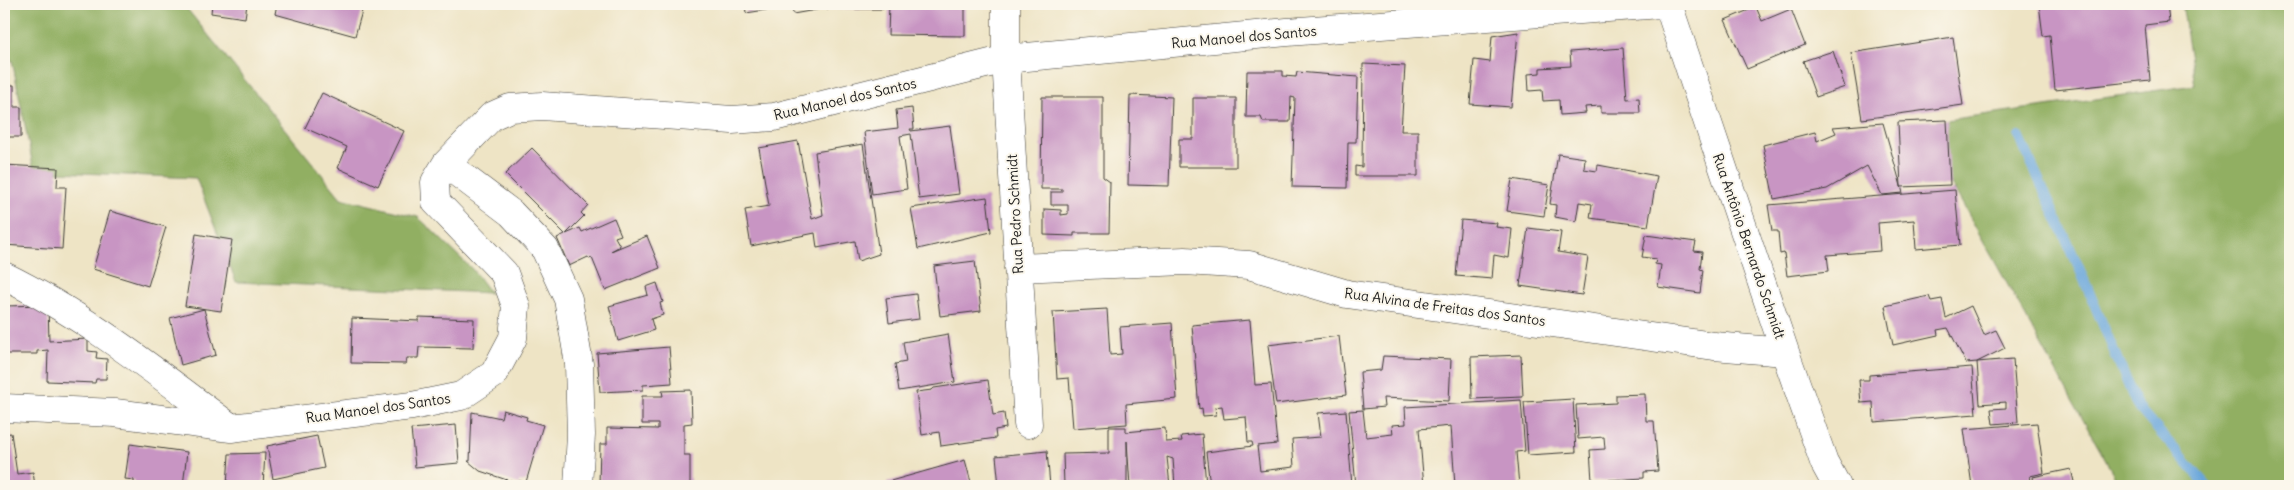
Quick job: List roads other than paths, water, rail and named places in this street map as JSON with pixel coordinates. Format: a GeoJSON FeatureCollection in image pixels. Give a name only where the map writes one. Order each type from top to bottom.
{"type":"FeatureCollection","features":[{"type":"Feature","properties":{"kind":"street","name":"Rua Pedro Schmidt"},"geometry":{"type":"LineString","coordinates":[[1006,4],[1006,59],[1028,424]]}},
{"type":"Feature","properties":{"kind":"street","name":"Rua Manoel dos Santos"},"geometry":{"type":"LineString","coordinates":[[4,408],[115,413],[232,428],[412,406],[461,396],[494,374],[513,338],[516,306],[504,273],[436,202],[435,182],[446,164],[492,116],[510,108],[542,106],[732,120],[774,117],[1006,59],[1288,32],[1661,4]]}},
{"type":"Feature","properties":{"kind":"street","name":"Rua Antônio Bernardo Schmidt"},"geometry":{"type":"LineString","coordinates":[[1668,4],[1784,352],[1824,462],[1837,486]]}},
{"type":"Feature","properties":{"kind":"street"},"geometry":{"type":"LineString","coordinates":[[446,164],[511,213],[544,249],[568,299],[579,364],[581,435],[578,486]]}},
{"type":"Feature","properties":{"kind":"street","name":"Rua Alvina de Freitas dos Santos"},"geometry":{"type":"LineString","coordinates":[[1018,268],[1185,261],[1249,265],[1347,294],[1714,346],[1784,352]]}},
{"type":"Feature","properties":{"kind":"street"},"geometry":{"type":"LineString","coordinates":[[4,276],[94,327],[232,428]]}},
{"type":"Feature","properties":{"kind":"waterway"},"geometry":{"type":"LineString","coordinates":[[2019,136],[2077,263],[2137,406],[2207,486]]}}]}
